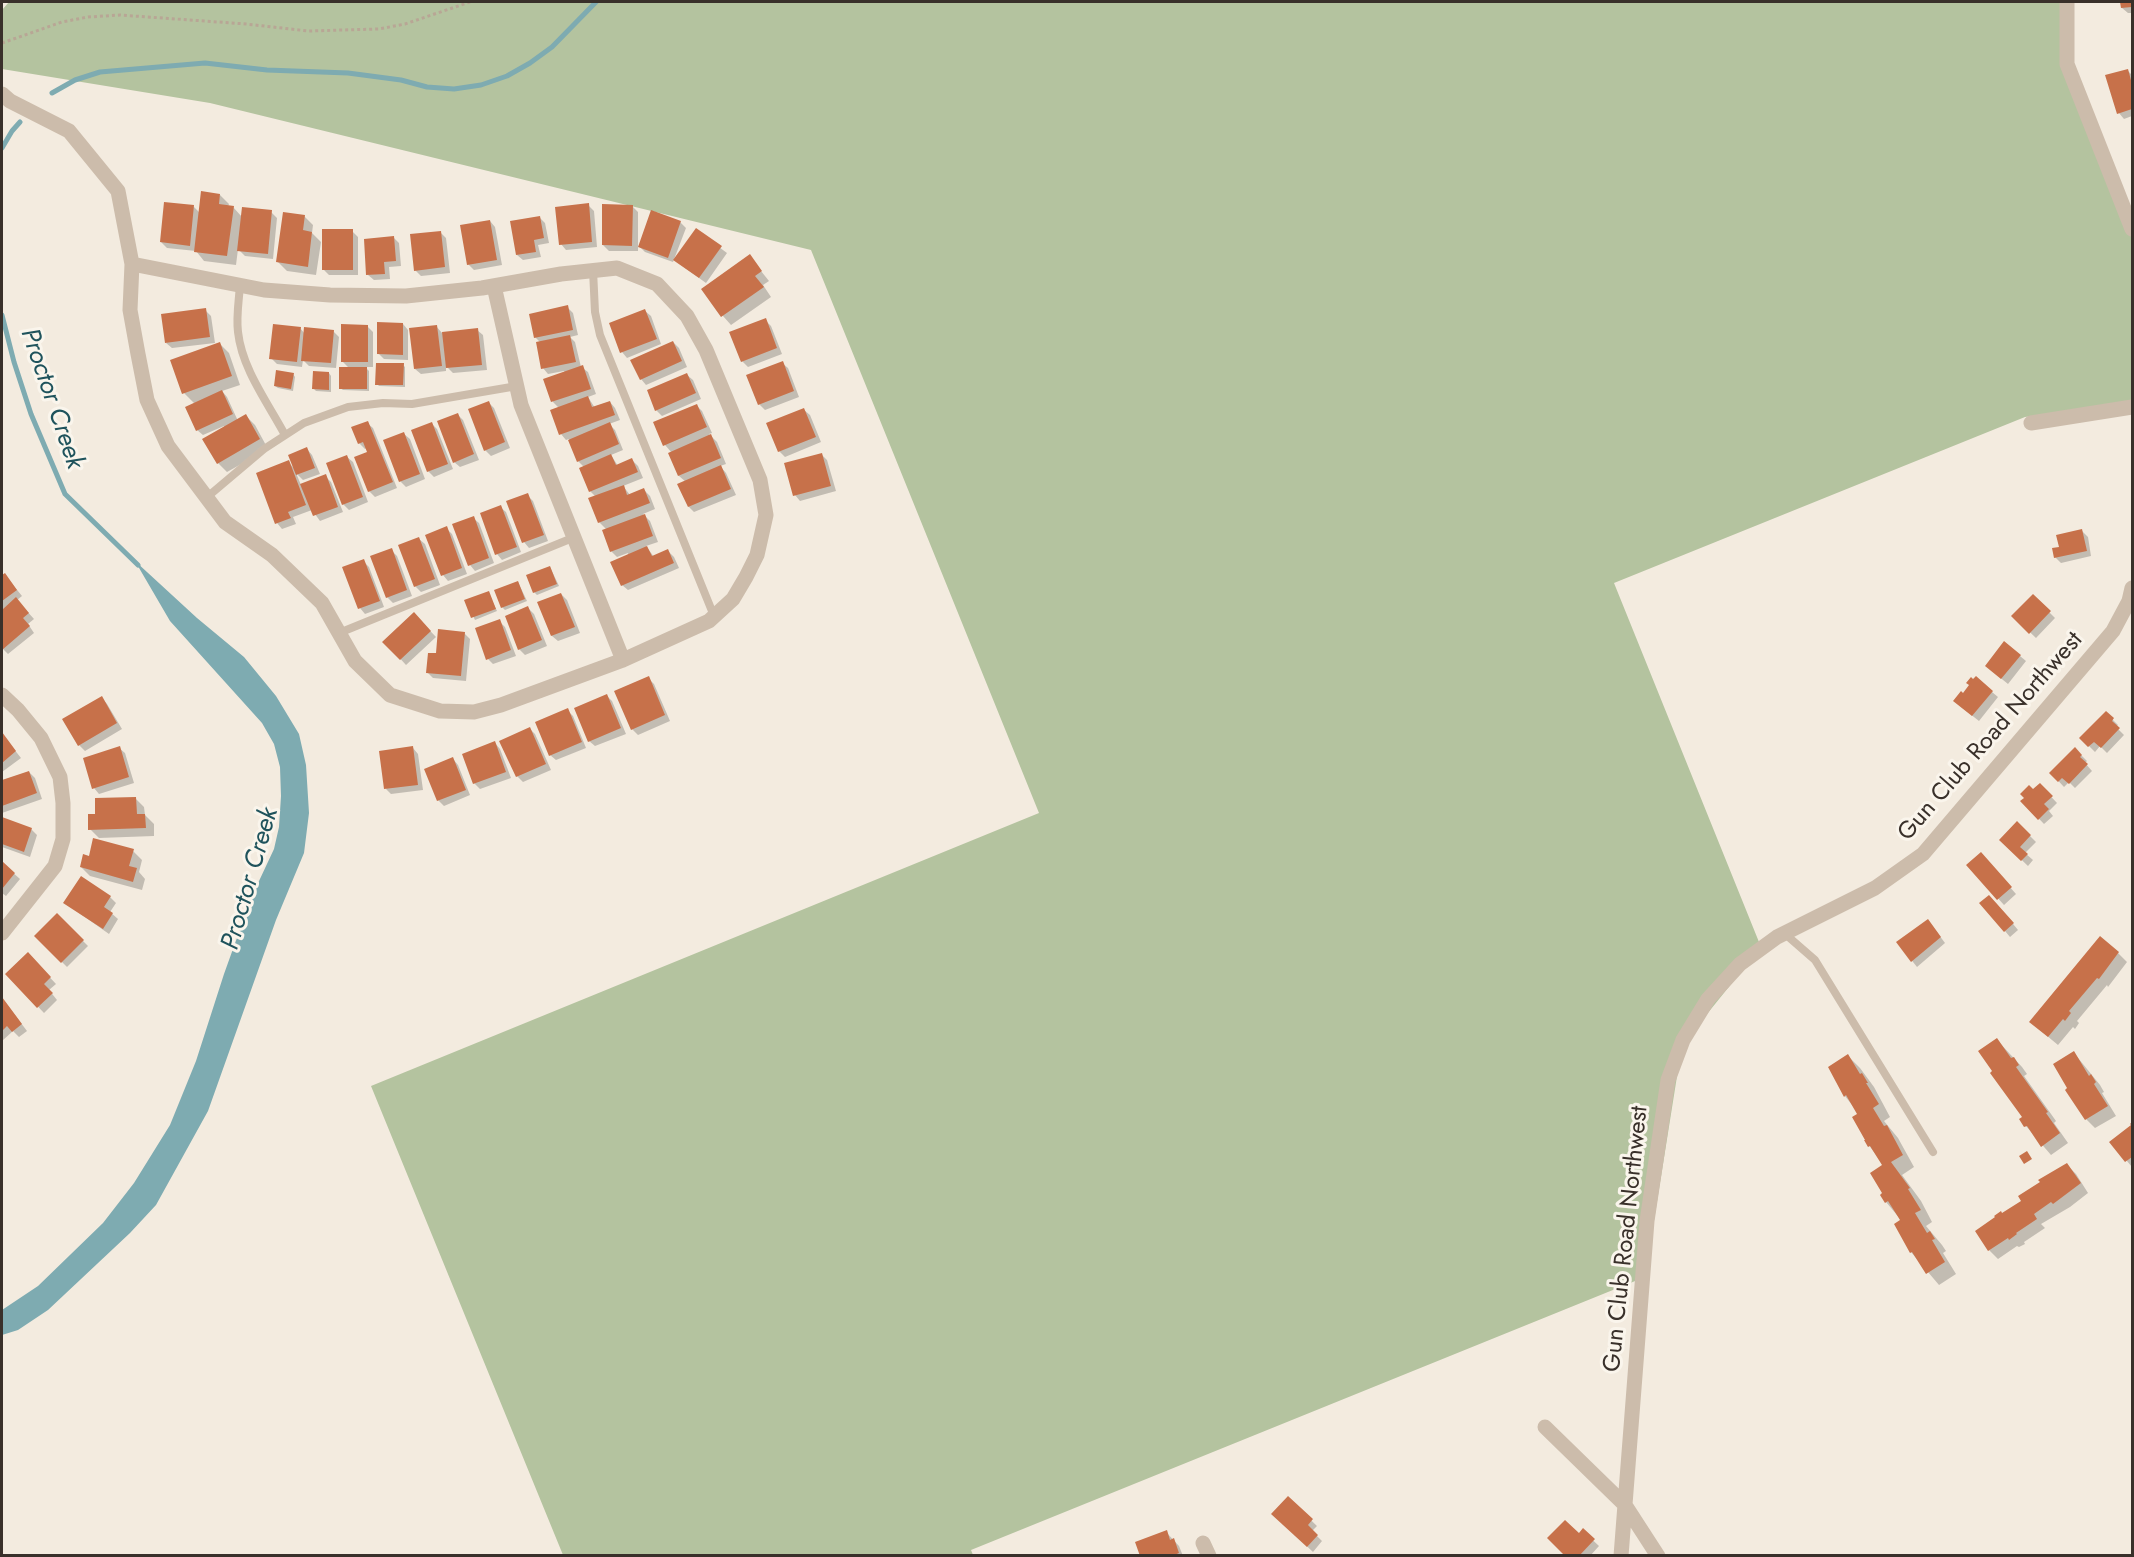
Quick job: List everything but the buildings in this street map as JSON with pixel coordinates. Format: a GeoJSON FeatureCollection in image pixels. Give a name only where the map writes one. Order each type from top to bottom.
{"type":"FeatureCollection","features":[{"type":"Feature","properties":{"kind":"street"},"geometry":{"type":"LineString","coordinates":[[2067,2],[2067,64],[2133,229]]}},
{"type":"Feature","properties":{"kind":"street"},"geometry":{"type":"LineString","coordinates":[[2,94],[10,101],[69,131],[118,191],[132,264],[130,310],[147,400],[168,446],[225,522],[272,555],[322,603],[355,661],[390,695],[440,711],[474,712],[501,705],[622,660],[709,621],[733,598],[757,555],[766,515],[760,480],[706,350],[687,316],[657,284],[617,268],[406,296],[330,295],[264,290],[132,264]]}},
{"type":"Feature","properties":{"kind":"street"},"geometry":{"type":"LineString","coordinates":[[494,286],[521,405],[622,660]]}},
{"type":"Feature","properties":{"kind":"street"},"geometry":{"type":"LineString","coordinates":[[2031,423],[2133,407]]}},
{"type":"Feature","properties":{"kind":"street","name":"Gun Club Road Northwest"},"geometry":{"type":"LineString","coordinates":[[1621,1556],[1647,1221],[1668,1080],[1683,1040],[1708,999],[1740,964],[1785,933],[1875,888],[1923,854],[2113,631],[2129,601],[2133,588]]}},
{"type":"Feature","properties":{"kind":"street"},"geometry":{"type":"LineString","coordinates":[[2,695],[41,738],[60,777],[63,803],[63,839],[55,866],[2,933]]}},
{"type":"Feature","properties":{"kind":"street"},"geometry":{"type":"LineString","coordinates":[[1545,1427],[1625,1505],[1658,1556]]}},
{"type":"Feature","properties":{"kind":"lane"},"geometry":{"type":"LineString","coordinates":[[593,270],[600,335],[714,616]]}},
{"type":"Feature","properties":{"kind":"lane"},"geometry":{"type":"LineString","coordinates":[[240,285],[238,331],[241,348],[251,374],[285,435]]}},
{"type":"Feature","properties":{"kind":"lane"},"geometry":{"type":"LineString","coordinates":[[206,498],[264,449],[285,435],[304,423],[348,407],[412,404],[517,386]]}},
{"type":"Feature","properties":{"kind":"lane"},"geometry":{"type":"LineString","coordinates":[[339,633],[575,537]]}},
{"type":"Feature","properties":{"kind":"lane"},"geometry":{"type":"LineString","coordinates":[[1785,933],[1815,960],[1933,1152]]}},
{"type":"Feature","properties":{"kind":"path"},"geometry":{"type":"LineString","coordinates":[[2,43],[62,22],[120,15],[224,22],[308,31],[379,29],[405,24],[470,2]]}},
{"type":"Feature","properties":{"kind":"green space"},"geometry":{"type":"Polygon","coordinates":[[[9,2],[2071,2],[2072,66],[2132,219],[2132,404],[2025,417],[1614,583],[1761,947],[1682,1045],[1645,1277],[971,1550],[973,1555],[563,1555],[371,1086],[1039,813],[811,250],[210,103],[2,69],[2,10],[9,2]]]}},
{"type":"Feature","properties":{"kind":"water"},"geometry":{"type":"Polygon","coordinates":[[[135,561],[244,657],[276,696],[299,734],[306,765],[309,813],[304,853],[276,920],[208,1111],[156,1205],[130,1233],[48,1310],[18,1330],[2,1335],[2,1310],[38,1286],[103,1223],[134,1183],[170,1125],[196,1061],[252,896],[274,849],[279,827],[280,767],[274,744],[262,723],[170,621],[135,561]]]}},
{"type":"Feature","properties":{"kind":"waterway","name":"Proctor Creek"},"geometry":{"type":"LineString","coordinates":[[52,93],[75,80],[100,72],[205,63],[267,70],[348,73],[401,80],[427,87],[454,89],[481,85],[507,76],[530,63],[552,47],[596,2]]}},
{"type":"Feature","properties":{"kind":"waterway","name":"Proctor Creek"},"geometry":{"type":"LineString","coordinates":[[2,148],[20,122]]}},
{"type":"Feature","properties":{"kind":"waterway","name":"Proctor Creek"},"geometry":{"type":"LineString","coordinates":[[2,315],[31,414],[65,494],[138,565]]}}]}
